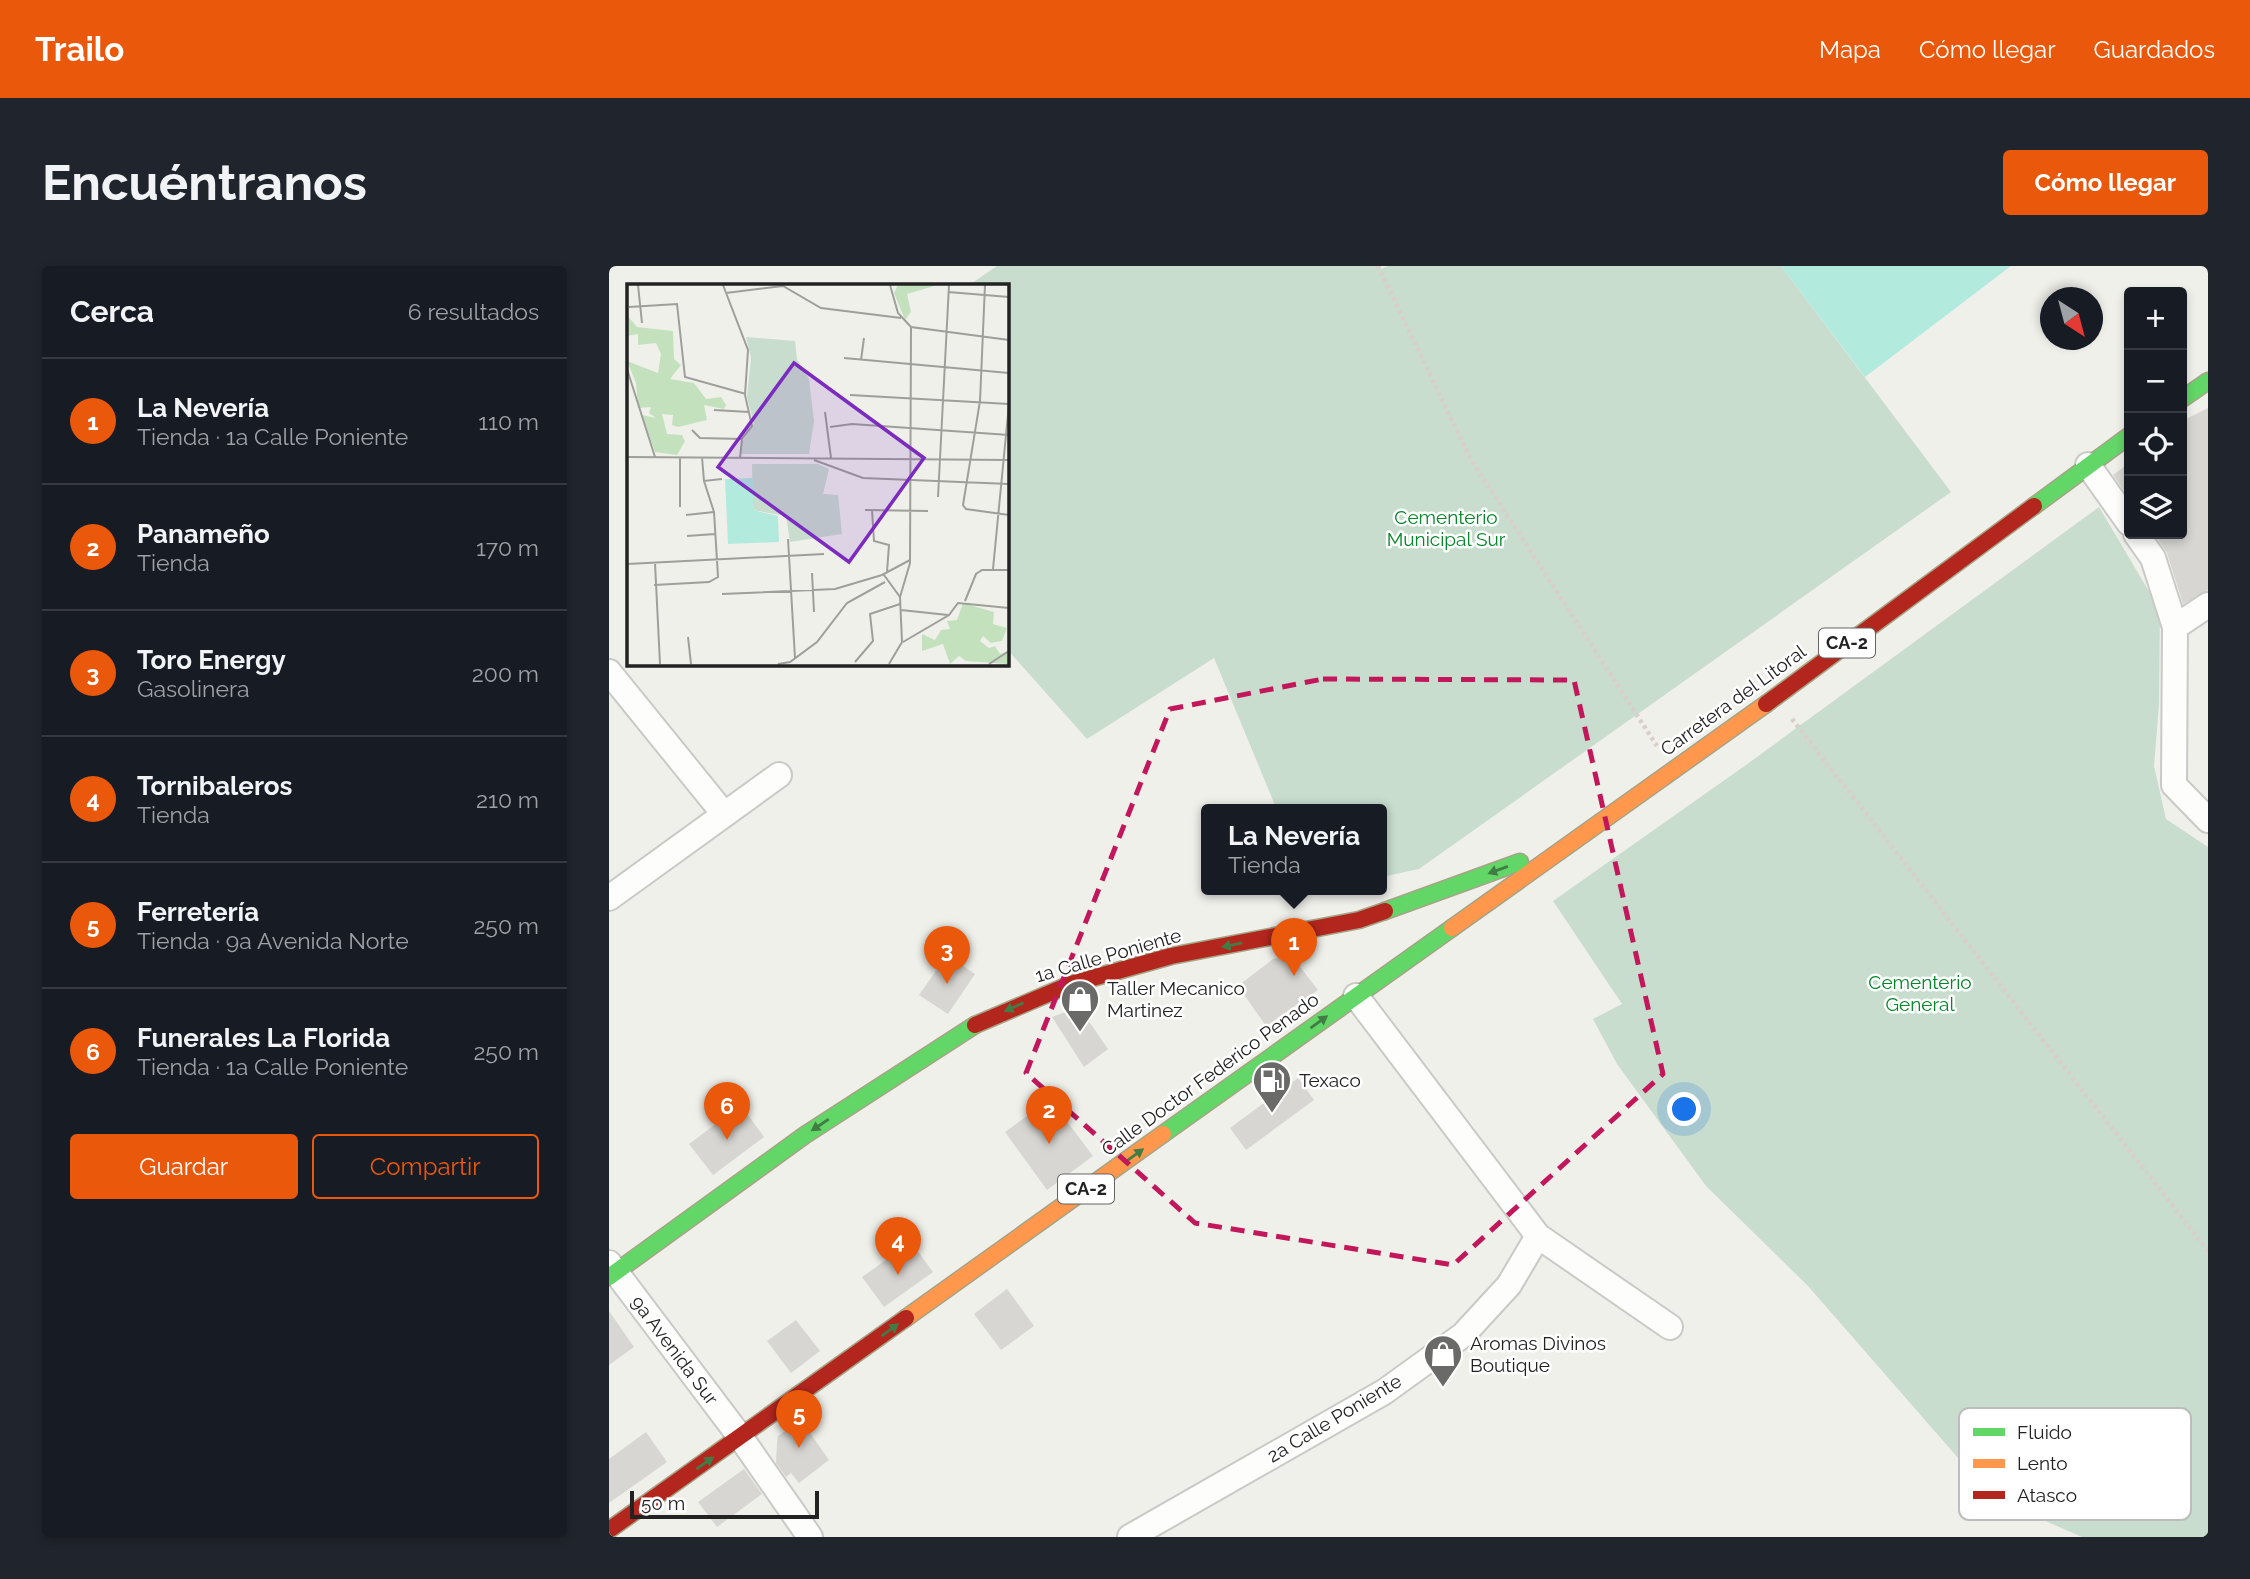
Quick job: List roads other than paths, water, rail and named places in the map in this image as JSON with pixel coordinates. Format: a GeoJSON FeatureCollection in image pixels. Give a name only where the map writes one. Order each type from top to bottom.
{"type":"FeatureCollection","features":[{"type":"Feature","properties":{"kind":"main road"},"geometry":{"type":"LineString","coordinates":[[2187,396],[2208,381]]}},
{"type":"Feature","properties":{"kind":"main road","name":"Carretera del Litoral"},"geometry":{"type":"LineString","coordinates":[[1562,847],[1775,697],[2124,440]]}},
{"type":"Feature","properties":{"kind":"main road","name":"1a Calle Poniente"},"geometry":{"type":"LineString","coordinates":[[611,1271],[805,1135],[982,1021],[1071,984],[1171,956],[1365,925],[1562,847]]}},
{"type":"Feature","properties":{"kind":"main road","name":"Calle Doctor Federico Penado"},"geometry":{"type":"LineString","coordinates":[[609,1530],[741,1438],[1562,847]]}},
{"type":"Feature","properties":{"kind":"main road"},"geometry":{"type":"LineString","coordinates":[[1364,991],[1380,957]]}},
{"type":"Feature","properties":{"kind":"street"},"geometry":{"type":"LineString","coordinates":[[2088,465],[2124,516]]}},
{"type":"Feature","properties":{"kind":"street"},"geometry":{"type":"LineString","coordinates":[[2140,539],[2153,558],[2175,627],[2174,785],[2208,820]]}},
{"type":"Feature","properties":{"kind":"street"},"geometry":{"type":"LineString","coordinates":[[2175,627],[2208,605]]}},
{"type":"Feature","properties":{"kind":"street"},"geometry":{"type":"LineString","coordinates":[[609,672],[724,814]]}},
{"type":"Feature","properties":{"kind":"street"},"geometry":{"type":"LineString","coordinates":[[609,898],[779,775]]}},
{"type":"Feature","properties":{"kind":"street"},"geometry":{"type":"LineString","coordinates":[[1364,991],[1538,1236],[1670,1326]]}},
{"type":"Feature","properties":{"kind":"street","name":"2a Calle Poniente"},"geometry":{"type":"LineString","coordinates":[[1130,1537],[1384,1392],[1463,1335],[1509,1285],[1538,1236]]}},
{"type":"Feature","properties":{"kind":"street","name":"9a Avenida Sur"},"geometry":{"type":"LineString","coordinates":[[611,1271],[741,1438],[810,1537]]}},
{"type":"Feature","properties":{"kind":"place","name":"La Nevería"},"geometry":{"type":"Point","coordinates":[1294,976]}},
{"type":"Feature","properties":{"kind":"place","name":"Toro Energy"},"geometry":{"type":"Point","coordinates":[947,984]}},
{"type":"Feature","properties":{"kind":"place","name":"Taller Mecanico Martinez"},"geometry":{"type":"Point","coordinates":[1080,1033]}},
{"type":"Feature","properties":{"kind":"place","name":"Texaco"},"geometry":{"type":"Point","coordinates":[1272,1114]}},
{"type":"Feature","properties":{"kind":"place","name":"Funerales La Florida"},"geometry":{"type":"Point","coordinates":[727,1140]}},
{"type":"Feature","properties":{"kind":"place","name":"Panameño"},"geometry":{"type":"Point","coordinates":[1049,1144]}},
{"type":"Feature","properties":{"kind":"place","name":"Tornibaleros"},"geometry":{"type":"Point","coordinates":[898,1275]}},
{"type":"Feature","properties":{"kind":"place","name":"Aromas Divinos Boutique"},"geometry":{"type":"Point","coordinates":[1443,1388]}},
{"type":"Feature","properties":{"kind":"place","name":"Ferretería"},"geometry":{"type":"Point","coordinates":[799,1448]}},
{"type":"Feature","properties":{"kind":"park label","name":"Cementerio Municipal Sur"},"geometry":{"type":"Point","coordinates":[1446,528]}},
{"type":"Feature","properties":{"kind":"park label","name":"Cementerio General"},"geometry":{"type":"Point","coordinates":[1920,993]}}]}
